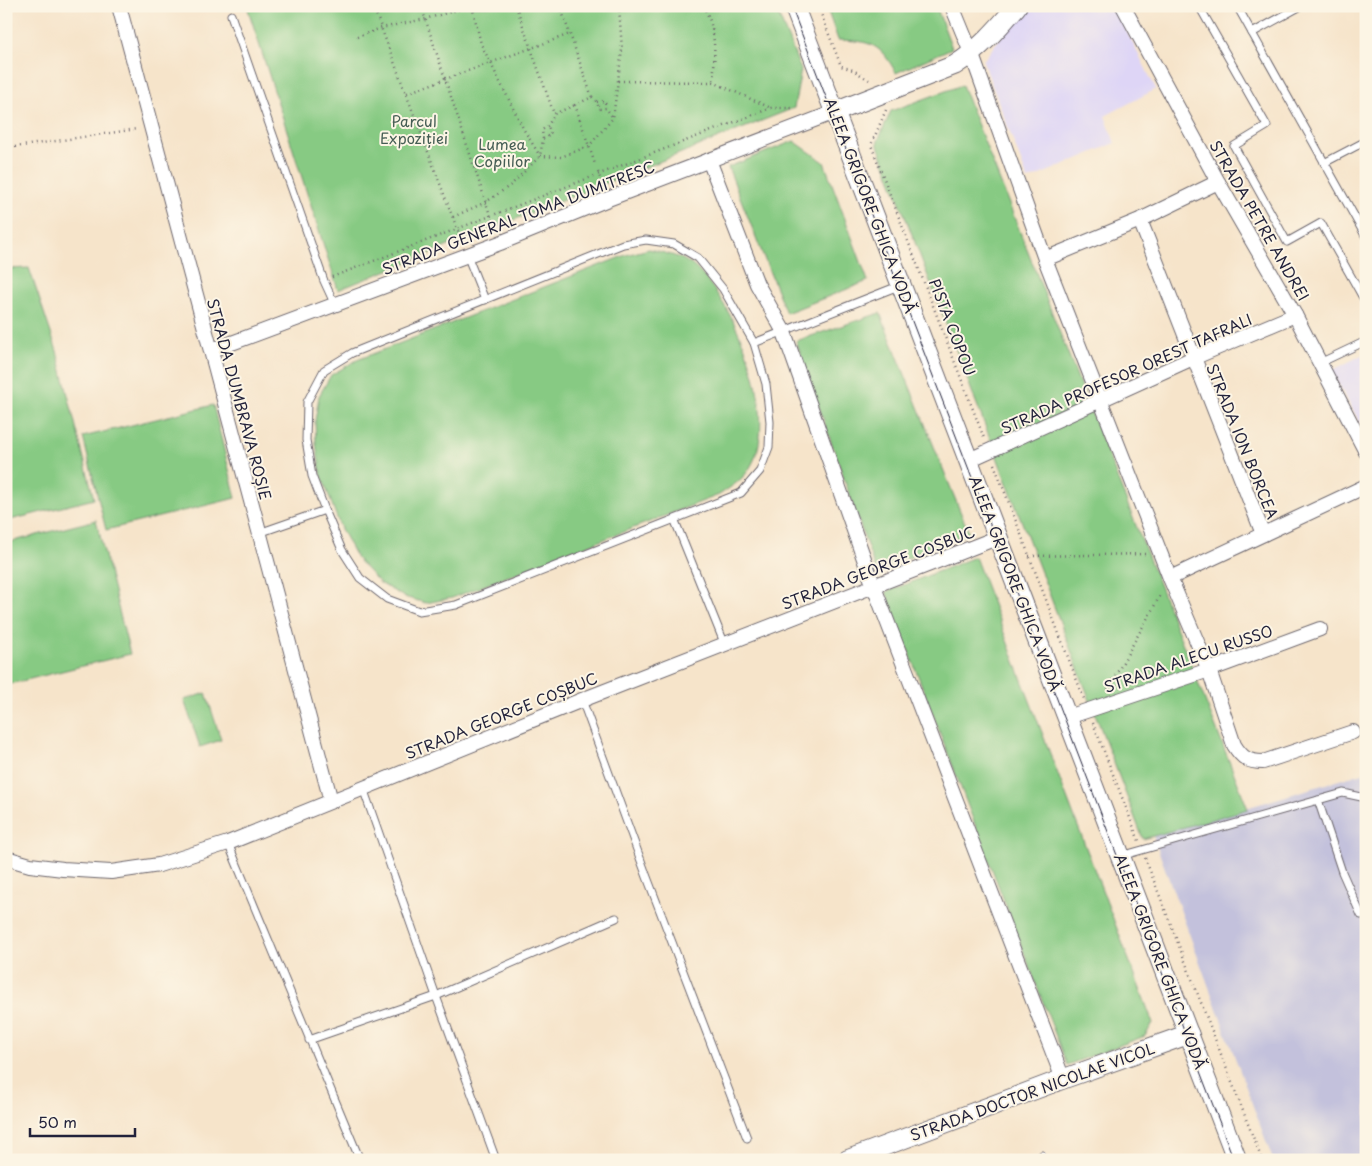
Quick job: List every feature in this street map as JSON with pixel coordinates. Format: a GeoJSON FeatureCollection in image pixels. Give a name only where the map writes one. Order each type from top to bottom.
{"type":"FeatureCollection","features":[{"type":"Feature","properties":{"kind":"main road","name":"ALEEA GRIGORE GHICA VODĂ"},"geometry":{"type":"LineString","coordinates":[[794,6],[1237,1160]]}},
{"type":"Feature","properties":{"kind":"main road"},"geometry":{"type":"LineString","coordinates":[[835,112],[955,65],[972,55],[1017,6]]}},
{"type":"Feature","properties":{"kind":"main road","name":"STRADA DOCTOR NICOLAE VICOL"},"geometry":{"type":"LineString","coordinates":[[847,1160],[1189,1034]]}},
{"type":"Feature","properties":{"kind":"street","name":"STRADA DUMBRAVA ROȘIE"},"geometry":{"type":"LineString","coordinates":[[119,6],[331,801]]}},
{"type":"Feature","properties":{"kind":"street"},"geometry":{"type":"LineString","coordinates":[[952,6],[972,55],[1045,259],[1100,402],[1209,670],[1234,746],[1239,755],[1245,760],[1263,762],[1353,732]]}},
{"type":"Feature","properties":{"kind":"street","name":"STRADA PETRE ANDREI"},"geometry":{"type":"LineString","coordinates":[[1123,6],[1218,182],[1295,315],[1366,452]]}},
{"type":"Feature","properties":{"kind":"street","name":"STRADA GENERAL TOMA DUMITRESC"},"geometry":{"type":"LineString","coordinates":[[211,349],[221,347],[500,243],[835,112]]}},
{"type":"Feature","properties":{"kind":"street"},"geometry":{"type":"LineString","coordinates":[[709,160],[757,284],[784,332],[874,587],[1063,1079]]}},
{"type":"Feature","properties":{"kind":"street"},"geometry":{"type":"LineString","coordinates":[[1045,259],[1140,220],[1218,182]]}},
{"type":"Feature","properties":{"kind":"street","name":"STRADA ION BORCEA"},"geometry":{"type":"LineString","coordinates":[[1140,220],[1263,534]]}},
{"type":"Feature","properties":{"kind":"street","name":"STRADA PROFESOR OREST TAFRALI"},"geometry":{"type":"LineString","coordinates":[[969,460],[1100,402],[1193,358],[1295,315]]}},
{"type":"Feature","properties":{"kind":"street"},"geometry":{"type":"LineString","coordinates":[[1170,578],[1366,486]]}},
{"type":"Feature","properties":{"kind":"street","name":"STRADA GEORGE COȘBUC"},"geometry":{"type":"LineString","coordinates":[[6,858],[30,865],[111,872],[159,865],[228,843],[582,700],[999,537]]}},
{"type":"Feature","properties":{"kind":"street","name":"STRADA ALECU RUSSO"},"geometry":{"type":"LineString","coordinates":[[1068,718],[1209,670],[1320,629]]}},
{"type":"Feature","properties":{"kind":"lane"},"geometry":{"type":"LineString","coordinates":[[1199,6],[1267,126],[1234,146],[1287,242],[1321,223],[1366,303]]}},
{"type":"Feature","properties":{"kind":"lane"},"geometry":{"type":"LineString","coordinates":[[1237,6],[1366,237]]}},
{"type":"Feature","properties":{"kind":"lane"},"geometry":{"type":"LineString","coordinates":[[1252,33],[1301,6]]}},
{"type":"Feature","properties":{"kind":"lane"},"geometry":{"type":"LineString","coordinates":[[231,15],[324,281],[335,305]]}},
{"type":"Feature","properties":{"kind":"lane"},"geometry":{"type":"LineString","coordinates":[[1324,163],[1366,141]]}},
{"type":"Feature","properties":{"kind":"lane"},"geometry":{"type":"LineString","coordinates":[[646,240],[674,244],[698,258],[723,289],[754,343],[766,384],[770,422],[769,448],[760,471],[741,493],[675,521],[456,606],[419,611],[387,599],[360,578],[342,550],[312,476],[306,440],[307,402],[324,370],[352,353],[623,244],[646,240]]}},
{"type":"Feature","properties":{"kind":"lane"},"geometry":{"type":"LineString","coordinates":[[467,255],[485,300]]}},
{"type":"Feature","properties":{"kind":"lane"},"geometry":{"type":"LineString","coordinates":[[754,343],[902,285]]}},
{"type":"Feature","properties":{"kind":"lane"},"geometry":{"type":"LineString","coordinates":[[1326,360],[1366,340]]}},
{"type":"Feature","properties":{"kind":"lane"},"geometry":{"type":"LineString","coordinates":[[259,533],[325,510]]}},
{"type":"Feature","properties":{"kind":"lane"},"geometry":{"type":"LineString","coordinates":[[675,521],[724,645]]}},
{"type":"Feature","properties":{"kind":"lane"},"geometry":{"type":"LineString","coordinates":[[582,700],[647,877],[748,1138]]}},
{"type":"Feature","properties":{"kind":"lane"},"geometry":{"type":"LineString","coordinates":[[363,788],[496,1160]]}},
{"type":"Feature","properties":{"kind":"lane"},"geometry":{"type":"LineString","coordinates":[[1121,856],[1343,793],[1366,798]]}},
{"type":"Feature","properties":{"kind":"lane"},"geometry":{"type":"LineString","coordinates":[[1318,800],[1342,872],[1361,916],[1366,914]]}},
{"type":"Feature","properties":{"kind":"lane"},"geometry":{"type":"LineString","coordinates":[[228,843],[360,1160]]}},
{"type":"Feature","properties":{"kind":"lane"},"geometry":{"type":"LineString","coordinates":[[309,1040],[436,996],[616,918]]}},
{"type":"Feature","properties":{"kind":"path"},"geometry":{"type":"LineString","coordinates":[[373,6],[467,255]]}},
{"type":"Feature","properties":{"kind":"path"},"geometry":{"type":"LineString","coordinates":[[421,6],[500,243]]}},
{"type":"Feature","properties":{"kind":"path"},"geometry":{"type":"LineString","coordinates":[[357,37],[381,28],[425,19],[472,6],[481,44],[524,130],[540,156]]}},
{"type":"Feature","properties":{"kind":"path"},"geometry":{"type":"LineString","coordinates":[[516,6],[554,114]]}},
{"type":"Feature","properties":{"kind":"path"},"geometry":{"type":"LineString","coordinates":[[560,6],[592,97],[597,102],[599,109],[606,108]]}},
{"type":"Feature","properties":{"kind":"path"},"geometry":{"type":"LineString","coordinates":[[540,156],[561,157],[589,146],[613,118],[622,50],[619,6]]}},
{"type":"Feature","properties":{"kind":"path"},"geometry":{"type":"LineString","coordinates":[[703,6],[708,14],[713,38],[715,59],[713,82]]}},
{"type":"Feature","properties":{"kind":"path"},"geometry":{"type":"LineString","coordinates":[[818,6],[841,66],[853,70],[872,81]]}},
{"type":"Feature","properties":{"kind":"path"},"geometry":{"type":"LineString","coordinates":[[407,93],[571,34]]}},
{"type":"Feature","properties":{"kind":"path"},"geometry":{"type":"LineString","coordinates":[[618,81],[713,82],[771,108]]}},
{"type":"Feature","properties":{"kind":"path"},"geometry":{"type":"LineString","coordinates":[[453,217],[486,202],[511,185],[540,156],[543,139],[542,130],[548,126],[554,114],[592,97]]}},
{"type":"Feature","properties":{"kind":"path"},"geometry":{"type":"LineString","coordinates":[[597,102],[605,101],[606,108],[613,118]]}},
{"type":"Feature","properties":{"kind":"path"},"geometry":{"type":"LineString","coordinates":[[575,105],[595,164]]}},
{"type":"Feature","properties":{"kind":"path","name":"PISTA COPOU"},"geometry":{"type":"LineString","coordinates":[[887,106],[871,145],[1029,556],[1162,554]]}},
{"type":"Feature","properties":{"kind":"path"},"geometry":{"type":"LineString","coordinates":[[324,281],[771,108],[794,108]]}},
{"type":"Feature","properties":{"kind":"path"},"geometry":{"type":"LineString","coordinates":[[543,139],[551,134],[548,126]]}},
{"type":"Feature","properties":{"kind":"path"},"geometry":{"type":"LineString","coordinates":[[15,147],[150,127]]}},
{"type":"Feature","properties":{"kind":"path"},"geometry":{"type":"LineString","coordinates":[[1099,706],[1170,578]]}},
{"type":"Feature","properties":{"kind":"shaded area"},"geometry":{"type":"Polygon","coordinates":[[[1024,6],[1114,6],[1156,89],[1105,116],[1115,143],[1028,180],[983,61],[1024,6]]]}},
{"type":"Feature","properties":{"kind":"shaded area"},"geometry":{"type":"Polygon","coordinates":[[[1366,353],[1366,433],[1331,371],[1366,353]]]}},
{"type":"Feature","properties":{"kind":"shaded area"},"geometry":{"type":"Polygon","coordinates":[[[1366,772],[1366,1160],[1273,1160],[1153,836],[1366,772]]]}},
{"type":"Feature","properties":{"kind":"green space","name":"Parcul Expoziției"},"geometry":{"type":"Polygon","coordinates":[[[247,6],[775,6],[801,70],[794,108],[338,290],[247,6]]]}},
{"type":"Feature","properties":{"kind":"green space"},"geometry":{"type":"Polygon","coordinates":[[[826,6],[936,6],[952,48],[896,73],[885,55],[873,46],[858,41],[838,40],[826,6]]]}},
{"type":"Feature","properties":{"kind":"green space"},"geometry":{"type":"Polygon","coordinates":[[[962,85],[1248,809],[1143,839],[877,143],[891,111],[962,85]]]}},
{"type":"Feature","properties":{"kind":"green space"},"geometry":{"type":"Polygon","coordinates":[[[794,141],[824,162],[868,281],[786,313],[728,167],[794,141]]]}},
{"type":"Feature","properties":{"kind":"green space"},"geometry":{"type":"Polygon","coordinates":[[[649,249],[678,257],[692,265],[708,282],[737,330],[749,358],[757,388],[760,416],[759,442],[752,464],[746,474],[719,495],[452,598],[426,603],[404,597],[380,583],[357,559],[341,529],[321,474],[316,444],[315,421],[319,396],[331,375],[357,360],[626,255],[649,249]]]}},
{"type":"Feature","properties":{"kind":"green space"},"geometry":{"type":"Polygon","coordinates":[[[29,268],[57,351],[94,499],[6,521],[6,269],[29,268]]]}},
{"type":"Feature","properties":{"kind":"green space"},"geometry":{"type":"Polygon","coordinates":[[[880,313],[969,533],[876,571],[796,341],[880,313]]]}},
{"type":"Feature","properties":{"kind":"green space"},"geometry":{"type":"Polygon","coordinates":[[[213,405],[236,498],[106,530],[83,437],[213,405]]]}},
{"type":"Feature","properties":{"kind":"green space"},"geometry":{"type":"Polygon","coordinates":[[[96,520],[130,654],[6,685],[6,543],[96,520]]]}},
{"type":"Feature","properties":{"kind":"green space"},"geometry":{"type":"Polygon","coordinates":[[[975,557],[1153,1023],[1145,1036],[1067,1065],[886,592],[975,557]]]}},
{"type":"Feature","properties":{"kind":"green space"},"geometry":{"type":"Polygon","coordinates":[[[206,693],[221,740],[200,747],[184,700],[206,693]]]}},
{"type":"Feature","properties":{"kind":"tram line"},"geometry":{"type":"LineString","coordinates":[[791,6],[1234,1160]]}},
{"type":"Feature","properties":{"kind":"park label","name":"Lumea Copiilor"},"geometry":{"type":"Point","coordinates":[502,152]}}]}
